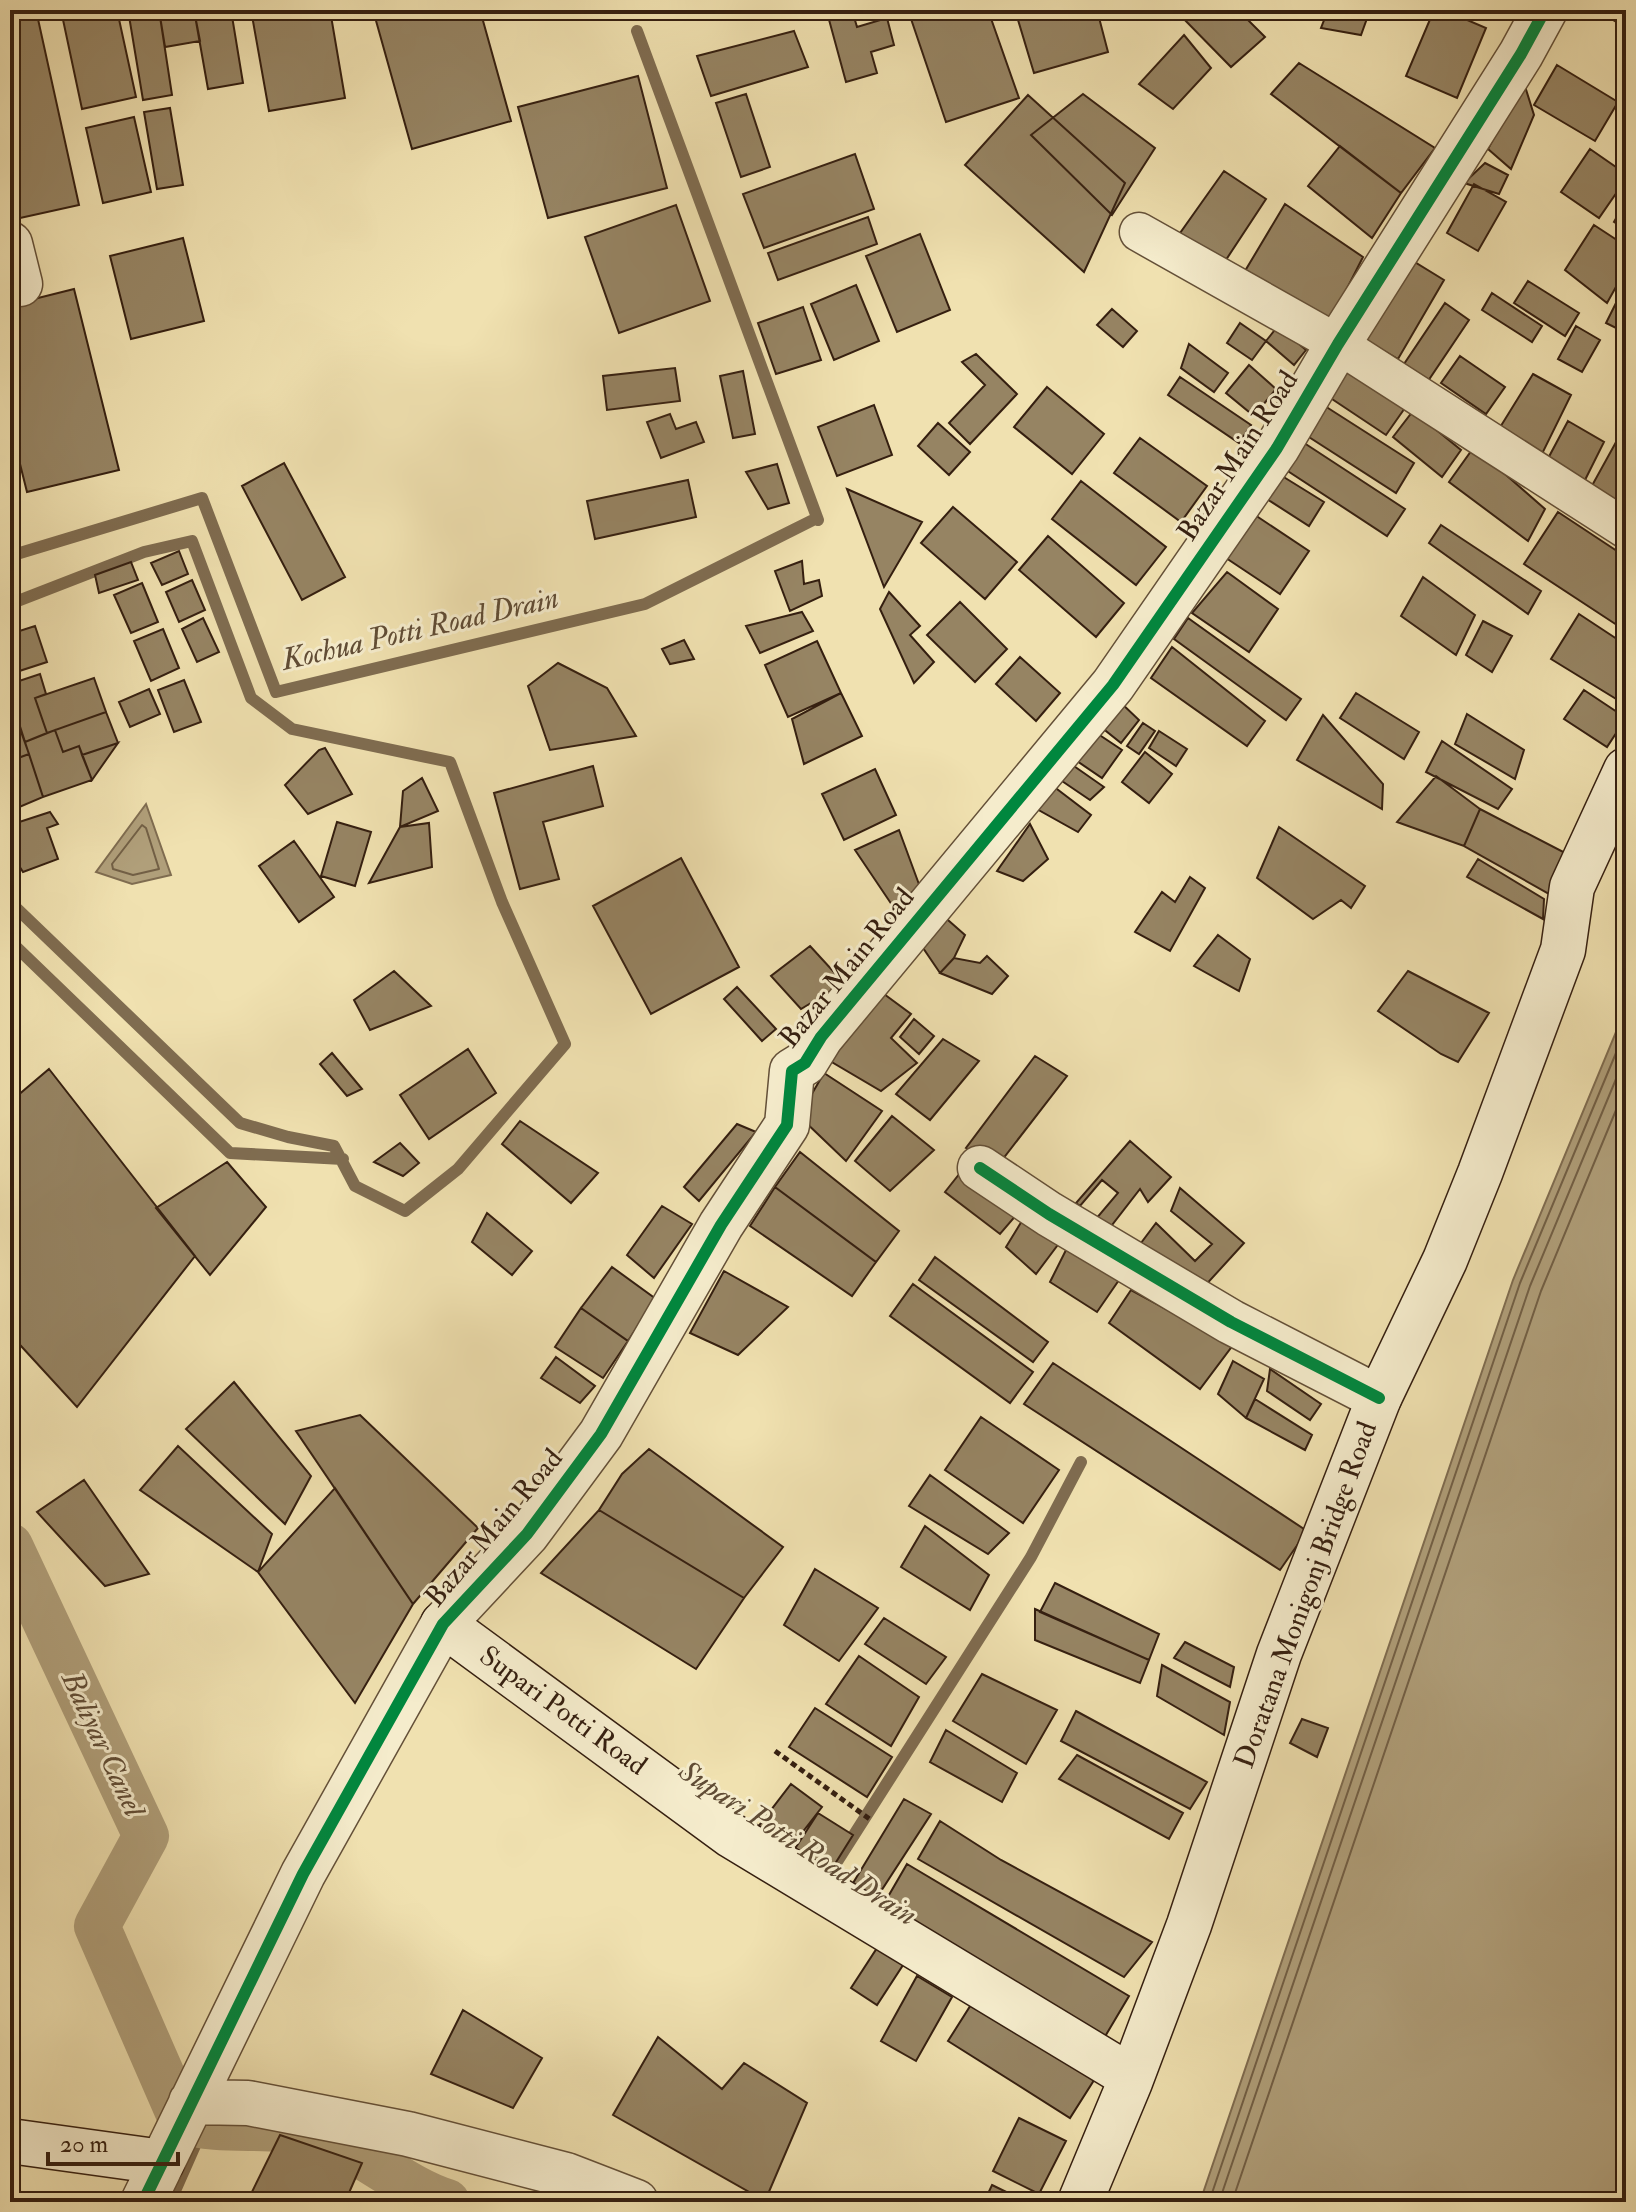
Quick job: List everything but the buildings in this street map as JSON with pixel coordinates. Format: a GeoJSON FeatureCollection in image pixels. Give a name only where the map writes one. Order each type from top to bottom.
{"type":"FeatureCollection","features":[{"type":"Feature","properties":{"kind":"street","name":"Bazar Main Road"},"geometry":{"type":"LineString","coordinates":[[143,2202],[303,1874],[443,1624],[527,1534],[614,1414],[721,1225],[787,1125],[792,1071],[805,1063],[831,1025],[1113,685],[1277,448],[1338,344],[1521,54],[1545,10]]}},
{"type":"Feature","properties":{"kind":"street"},"geometry":{"type":"LineString","coordinates":[[1139,232],[1338,344],[1626,529]]}},
{"type":"Feature","properties":{"kind":"street","name":"Doratana Monigonj Bridge Road"},"geometry":{"type":"LineString","coordinates":[[1080,2202],[1189,1925],[1279,1654],[1379,1398],[1445,1260],[1480,1173],[1563,950],[1572,887],[1626,770]]}},
{"type":"Feature","properties":{"kind":"street"},"geometry":{"type":"LineString","coordinates":[[980,1168],[1049,1214],[1231,1322],[1379,1398]]}},
{"type":"Feature","properties":{"kind":"street","name":"Supari Potti Road"},"geometry":{"type":"LineString","coordinates":[[443,1624],[732,1836],[1131,2077]]}},
{"type":"Feature","properties":{"kind":"street"},"geometry":{"type":"LineString","coordinates":[[191,2102],[248,2103],[408,2134],[566,2175],[636,2202]]}},
{"type":"Feature","properties":{"kind":"street"},"geometry":{"type":"LineString","coordinates":[[10,2141],[162,2162]]}},
{"type":"Feature","properties":{"kind":"path"},"geometry":{"type":"LineString","coordinates":[[775,1751],[871,1820]]}},
{"type":"Feature","properties":{"kind":"water"},"geometry":{"type":"Polygon","coordinates":[[[146,804],[171,875],[132,884],[96,872],[146,804]]]}},
{"type":"Feature","properties":{"kind":"water"},"geometry":{"type":"Polygon","coordinates":[[[1626,1008],[1626,2202],[1200,2202],[1513,1280],[1626,1008]]]}},
{"type":"Feature","properties":{"kind":"waterway"},"geometry":{"type":"LineString","coordinates":[[637,31],[818,520]]}},
{"type":"Feature","properties":{"kind":"waterway","name":"Kochua Potti Road Drain"},"geometry":{"type":"LineString","coordinates":[[10,556],[202,498],[276,692],[645,604],[817,518]]}},
{"type":"Feature","properties":{"kind":"waterway"},"geometry":{"type":"LineString","coordinates":[[10,604],[144,552],[192,541],[251,698],[292,729],[450,762],[502,902],[565,1044],[458,1169],[405,1211],[355,1186],[334,1146],[240,1123],[10,902]]}},
{"type":"Feature","properties":{"kind":"waterway","name":"Kochua Potti Road Drain"},"geometry":{"type":"LineString","coordinates":[[10,941],[230,1153],[343,1159]]}},
{"type":"Feature","properties":{"kind":"waterway","name":"Supari Potti Road Drain"},"geometry":{"type":"LineString","coordinates":[[824,1882],[1031,1557],[1081,1462]]}},
{"type":"Feature","properties":{"kind":"waterway","name":"Baliyar Canel"},"geometry":{"type":"LineString","coordinates":[[10,1546],[146,1836],[97,1926],[182,2121],[215,2127],[283,2129],[316,2135],[350,2149],[413,2187],[447,2202]]}},
{"type":"Feature","properties":{"kind":"waterway"},"geometry":{"type":"LineString","coordinates":[[170,2202],[208,2116]]}},
{"type":"Feature","properties":{"kind":"cycle path"},"geometry":{"type":"LineString","coordinates":[[143,2202],[303,1874],[443,1624],[527,1534],[601,1434],[721,1225],[787,1125],[792,1071],[805,1063],[821,1037],[1113,685],[1277,448],[1338,344],[1521,54],[1545,10]]}},
{"type":"Feature","properties":{"kind":"cycle path"},"geometry":{"type":"LineString","coordinates":[[980,1168],[1049,1214],[1231,1322],[1379,1398]]}}]}
